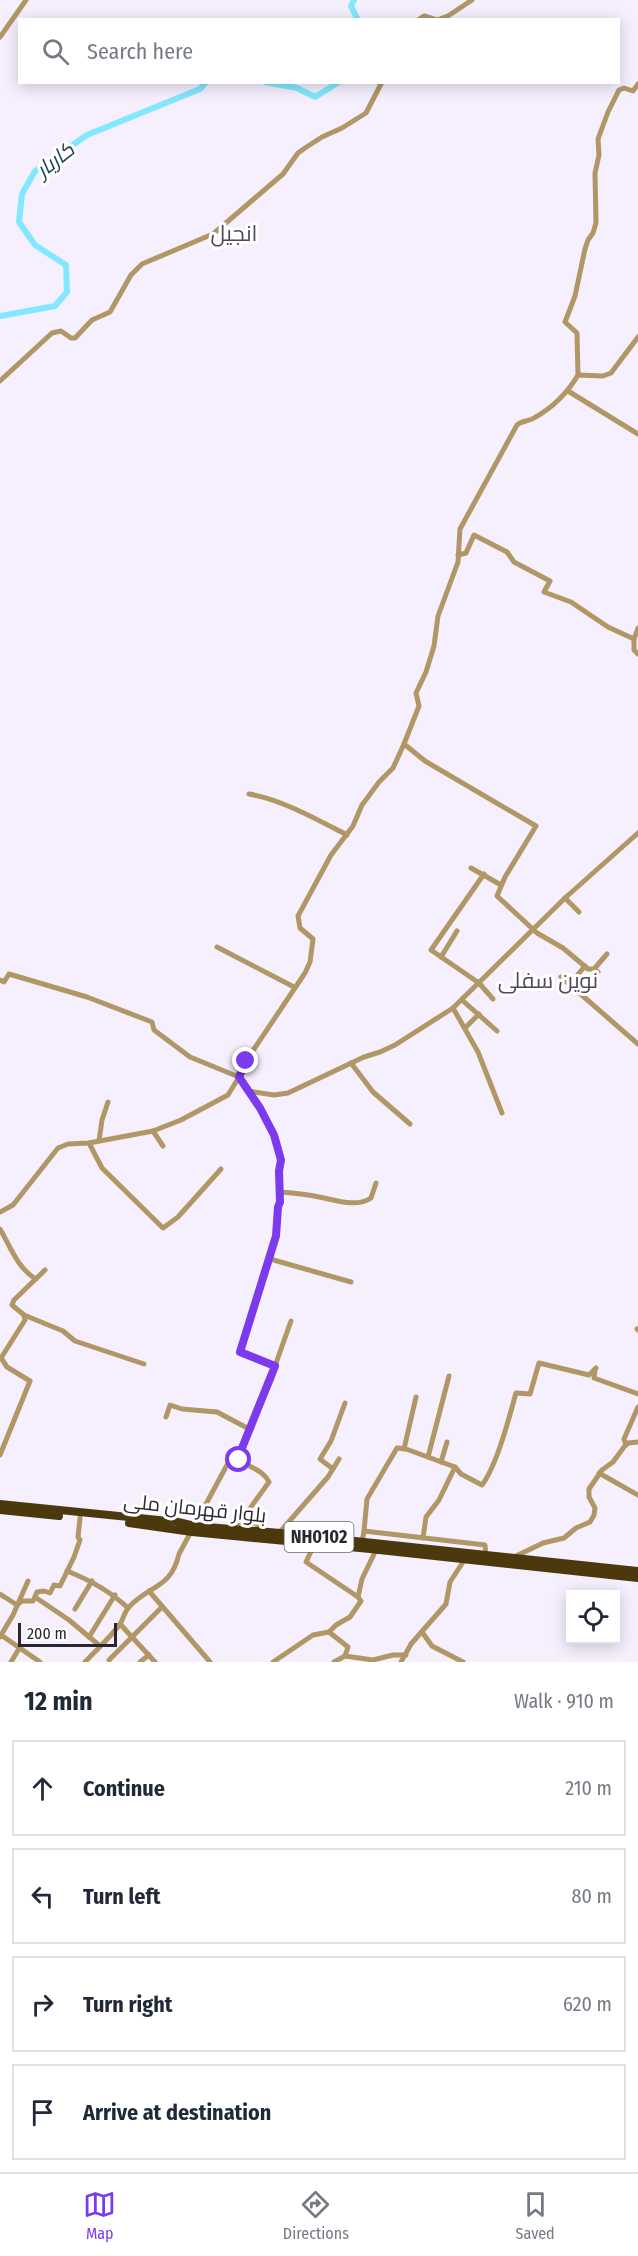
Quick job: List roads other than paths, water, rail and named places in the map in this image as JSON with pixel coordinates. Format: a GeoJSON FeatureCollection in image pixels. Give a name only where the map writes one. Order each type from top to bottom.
{"type":"FeatureCollection","features":[{"type":"Feature","properties":{"kind":"highway","name":"بلوار قهرمان ملی"},"geometry":{"type":"LineString","coordinates":[[0,1504],[178,1522],[193,1529],[261,1531],[315,1543],[465,1559],[638,1571]]}},
{"type":"Feature","properties":{"kind":"highway","name":"بلوار قهرمان ملی"},"geometry":{"type":"LineString","coordinates":[[0,1510],[486,1555],[509,1561],[638,1578]]}},
{"type":"Feature","properties":{"kind":"street"},"geometry":{"type":"LineString","coordinates":[[0,37],[26,0]]}},
{"type":"Feature","properties":{"kind":"street"},"geometry":{"type":"LineString","coordinates":[[442,18],[472,0]]}},
{"type":"Feature","properties":{"kind":"street"},"geometry":{"type":"LineString","coordinates":[[0,381],[52,333],[61,332],[75,338],[92,320],[110,312],[135,270],[142,264],[213,234],[283,174],[298,153],[366,113],[381,84]]}},
{"type":"Feature","properties":{"kind":"street"},"geometry":{"type":"LineString","coordinates":[[0,1212],[13,1205],[58,1148],[68,1144],[89,1143],[153,1131],[181,1120],[228,1095],[246,1061],[308,967],[313,939],[300,928],[298,916],[331,855],[359,816],[362,805],[393,768],[404,744],[419,706],[416,693],[426,672],[434,645],[438,616],[458,555],[460,529],[516,425],[521,421],[532,420],[568,391],[578,375],[577,333],[565,322],[575,296],[585,249],[596,223],[595,173],[598,139],[619,90],[621,88],[633,91],[638,84]]}},
{"type":"Feature","properties":{"kind":"street"},"geometry":{"type":"LineString","coordinates":[[578,375],[603,376],[611,373],[638,337]]}},
{"type":"Feature","properties":{"kind":"street"},"geometry":{"type":"LineString","coordinates":[[568,391],[638,434]]}},
{"type":"Feature","properties":{"kind":"street"},"geometry":{"type":"LineString","coordinates":[[458,555],[465,553],[474,535],[507,552],[514,562],[550,581],[544,592],[571,602],[608,627],[634,639]]}},
{"type":"Feature","properties":{"kind":"street"},"geometry":{"type":"LineString","coordinates":[[638,628],[634,639],[634,651],[638,654]]}},
{"type":"Feature","properties":{"kind":"street"},"geometry":{"type":"LineString","coordinates":[[404,744],[425,760],[536,826],[501,885],[497,896],[537,933],[563,948],[585,966],[596,971],[607,954]]}},
{"type":"Feature","properties":{"kind":"street"},"geometry":{"type":"LineString","coordinates":[[249,794],[260,796],[313,817],[347,835]]}},
{"type":"Feature","properties":{"kind":"street"},"geometry":{"type":"LineString","coordinates":[[248,1091],[274,1095],[288,1093],[395,1045],[453,1008],[565,898],[638,833]]}},
{"type":"Feature","properties":{"kind":"street"},"geometry":{"type":"LineString","coordinates":[[471,868],[501,885]]}},
{"type":"Feature","properties":{"kind":"street"},"geometry":{"type":"LineString","coordinates":[[484,874],[431,950],[479,983],[493,999]]}},
{"type":"Feature","properties":{"kind":"street"},"geometry":{"type":"LineString","coordinates":[[565,898],[579,912]]}},
{"type":"Feature","properties":{"kind":"street"},"geometry":{"type":"LineString","coordinates":[[441,957],[457,932]]}},
{"type":"Feature","properties":{"kind":"street"},"geometry":{"type":"LineString","coordinates":[[217,947],[294,987]]}},
{"type":"Feature","properties":{"kind":"street"},"geometry":{"type":"LineString","coordinates":[[570,984],[585,966]]}},
{"type":"Feature","properties":{"kind":"street"},"geometry":{"type":"LineString","coordinates":[[0,990],[2,981],[9,974],[118,1008],[152,1022],[154,1030],[190,1058],[239,1077],[260,1108],[274,1135],[281,1160],[276,1236],[240,1352],[275,1366]]}},
{"type":"Feature","properties":{"kind":"street"},"geometry":{"type":"LineString","coordinates":[[561,977],[638,1044]]}},
{"type":"Feature","properties":{"kind":"street"},"geometry":{"type":"LineString","coordinates":[[462,1000],[497,1031]]}},
{"type":"Feature","properties":{"kind":"street"},"geometry":{"type":"LineString","coordinates":[[453,1008],[478,1052],[502,1113]]}},
{"type":"Feature","properties":{"kind":"street"},"geometry":{"type":"LineString","coordinates":[[465,1028],[478,1014]]}},
{"type":"Feature","properties":{"kind":"street"},"geometry":{"type":"LineString","coordinates":[[351,1064],[373,1092],[410,1124]]}},
{"type":"Feature","properties":{"kind":"street"},"geometry":{"type":"LineString","coordinates":[[99,1141],[108,1102]]}},
{"type":"Feature","properties":{"kind":"street"},"geometry":{"type":"LineString","coordinates":[[153,1131],[163,1146]]}},
{"type":"Feature","properties":{"kind":"street"},"geometry":{"type":"LineString","coordinates":[[89,1143],[102,1168],[163,1228],[178,1217],[221,1169]]}},
{"type":"Feature","properties":{"kind":"street"},"geometry":{"type":"LineString","coordinates":[[280,1192],[334,1201],[364,1202],[371,1198],[376,1183]]}},
{"type":"Feature","properties":{"kind":"street"},"geometry":{"type":"LineString","coordinates":[[0,1229],[11,1251],[27,1274],[36,1279]]}},
{"type":"Feature","properties":{"kind":"street"},"geometry":{"type":"LineString","coordinates":[[270,1259],[351,1282]]}},
{"type":"Feature","properties":{"kind":"street"},"geometry":{"type":"LineString","coordinates":[[45,1270],[14,1300],[12,1305],[24,1315],[63,1331],[75,1341],[144,1364]]}},
{"type":"Feature","properties":{"kind":"street"},"geometry":{"type":"LineString","coordinates":[[0,1455],[30,1381],[7,1367],[1,1358],[25,1320],[24,1315]]}},
{"type":"Feature","properties":{"kind":"street"},"geometry":{"type":"LineString","coordinates":[[85,1662],[120,1624],[128,1608],[162,1584],[176,1569],[179,1554],[227,1465],[238,1458],[251,1430],[291,1321]]}},
{"type":"Feature","properties":{"kind":"street"},"geometry":{"type":"LineString","coordinates":[[362,1542],[367,1498],[397,1448],[455,1467],[461,1474],[482,1485],[488,1477],[516,1393],[530,1394],[539,1363],[589,1375],[596,1367],[594,1378],[638,1393]]}},
{"type":"Feature","properties":{"kind":"street"},"geometry":{"type":"LineString","coordinates":[[428,1457],[449,1376]]}},
{"type":"Feature","properties":{"kind":"street"},"geometry":{"type":"LineString","coordinates":[[404,1449],[416,1397]]}},
{"type":"Feature","properties":{"kind":"street"},"geometry":{"type":"LineString","coordinates":[[333,1469],[320,1459],[331,1441],[345,1403]]}},
{"type":"Feature","properties":{"kind":"street"},"geometry":{"type":"LineString","coordinates":[[166,1417],[170,1406],[217,1412],[251,1430]]}},
{"type":"Feature","properties":{"kind":"street"},"geometry":{"type":"LineString","coordinates":[[626,1445],[624,1439],[638,1407]]}},
{"type":"Feature","properties":{"kind":"street"},"geometry":{"type":"LineString","coordinates":[[509,1561],[543,1543],[564,1538],[576,1528],[590,1522],[595,1508],[588,1493],[600,1473],[613,1462],[626,1445],[634,1441],[638,1442]]}},
{"type":"Feature","properties":{"kind":"street"},"geometry":{"type":"LineString","coordinates":[[441,1462],[447,1442]]}},
{"type":"Feature","properties":{"kind":"street"},"geometry":{"type":"LineString","coordinates":[[235,1529],[269,1482],[257,1468],[238,1458]]}},
{"type":"Feature","properties":{"kind":"street"},"geometry":{"type":"LineString","coordinates":[[278,1536],[339,1459]]}},
{"type":"Feature","properties":{"kind":"street"},"geometry":{"type":"LineString","coordinates":[[423,1538],[426,1517],[439,1500],[455,1467]]}},
{"type":"Feature","properties":{"kind":"street"},"geometry":{"type":"LineString","coordinates":[[600,1473],[638,1496]]}},
{"type":"Feature","properties":{"kind":"street"},"geometry":{"type":"LineString","coordinates":[[244,1516],[248,1522],[257,1524],[261,1531]]}},
{"type":"Feature","properties":{"kind":"street"},"geometry":{"type":"LineString","coordinates":[[17,1605],[22,1601],[33,1601],[40,1591],[50,1593],[54,1585],[60,1586],[80,1540],[78,1537],[80,1518]]}},
{"type":"Feature","properties":{"kind":"street"},"geometry":{"type":"LineString","coordinates":[[364,1531],[485,1545],[486,1555]]}},
{"type":"Feature","properties":{"kind":"street"},"geometry":{"type":"LineString","coordinates":[[273,1662],[313,1635],[329,1632],[350,1617],[361,1601],[306,1562],[315,1543]]}},
{"type":"Feature","properties":{"kind":"street"},"geometry":{"type":"LineString","coordinates":[[358,1597],[362,1580],[376,1549]]}},
{"type":"Feature","properties":{"kind":"street"},"geometry":{"type":"LineString","coordinates":[[401,1662],[411,1644],[446,1604],[450,1582],[465,1559]]}},
{"type":"Feature","properties":{"kind":"street"},"geometry":{"type":"LineString","coordinates":[[67,1571],[92,1581],[115,1596],[128,1608]]}},
{"type":"Feature","properties":{"kind":"street"},"geometry":{"type":"LineString","coordinates":[[28,1581],[8,1625],[0,1636],[40,1662]]}},
{"type":"Feature","properties":{"kind":"street"},"geometry":{"type":"LineString","coordinates":[[75,1609],[92,1581]]}},
{"type":"Feature","properties":{"kind":"street"},"geometry":{"type":"LineString","coordinates":[[149,1592],[210,1662]]}},
{"type":"Feature","properties":{"kind":"street"},"geometry":{"type":"LineString","coordinates":[[0,1594],[17,1605]]}},
{"type":"Feature","properties":{"kind":"street"},"geometry":{"type":"LineString","coordinates":[[89,1637],[115,1596]]}},
{"type":"Feature","properties":{"kind":"street"},"geometry":{"type":"LineString","coordinates":[[35,1597],[69,1620],[99,1646]]}},
{"type":"Feature","properties":{"kind":"street"},"geometry":{"type":"LineString","coordinates":[[109,1660],[162,1607]]}},
{"type":"Feature","properties":{"kind":"street"},"geometry":{"type":"LineString","coordinates":[[120,1624],[155,1662]]}},
{"type":"Feature","properties":{"kind":"street"},"geometry":{"type":"LineString","coordinates":[[329,1632],[348,1647],[345,1656]]}},
{"type":"Feature","properties":{"kind":"street"},"geometry":{"type":"LineString","coordinates":[[422,1632],[432,1646],[463,1662]]}},
{"type":"Feature","properties":{"kind":"street"},"geometry":{"type":"LineString","coordinates":[[11,1662],[20,1647]]}},
{"type":"Feature","properties":{"kind":"street"},"geometry":{"type":"LineString","coordinates":[[140,1662],[149,1655]]}},
{"type":"Feature","properties":{"kind":"street"},"geometry":{"type":"LineString","coordinates":[[334,1662],[345,1656],[374,1660],[393,1655],[406,1655]]}},
{"type":"Feature","properties":{"kind":"waterway","name":"کاربار"},"geometry":{"type":"LineString","coordinates":[[354,0],[351,6],[357,18]]}},
{"type":"Feature","properties":{"kind":"waterway","name":"کاربار"},"geometry":{"type":"LineString","coordinates":[[0,316],[55,306],[67,292],[66,265],[35,245],[19,222],[22,194],[35,171],[87,135],[200,89],[204,84]]}},
{"type":"Feature","properties":{"kind":"waterway","name":"کاربار"},"geometry":{"type":"LineString","coordinates":[[276,84],[297,88],[315,97],[336,84]]}},
{"type":"Feature","properties":{"kind":"district","name":"انجيل"},"geometry":{"type":"Point","coordinates":[234,233]}},
{"type":"Feature","properties":{"kind":"district","name":"نوین سفلى"},"geometry":{"type":"Point","coordinates":[548,980]}}]}
